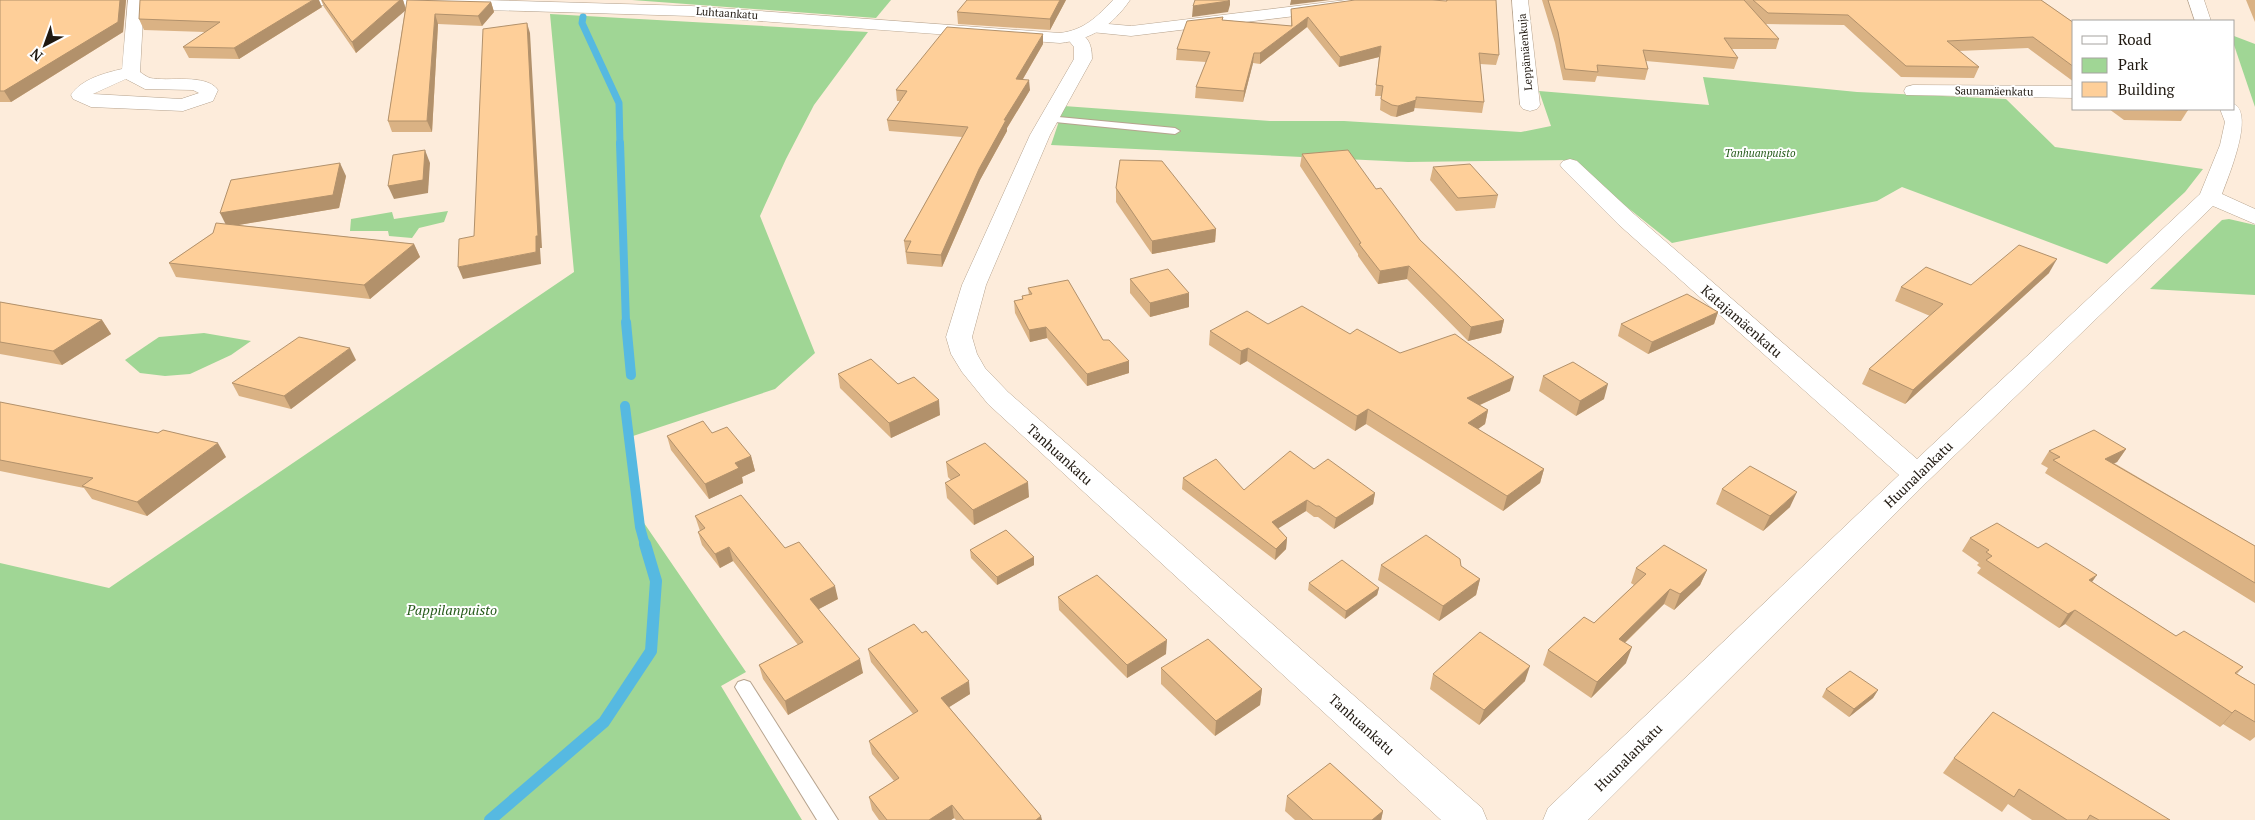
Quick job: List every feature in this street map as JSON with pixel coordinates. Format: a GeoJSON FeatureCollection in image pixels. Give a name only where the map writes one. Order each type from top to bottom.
{"type":"FeatureCollection","features":[{"type":"Feature","properties":{"kind":"street"},"geometry":{"type":"LineString","coordinates":[[131,72],[136,0]]}},
{"type":"Feature","properties":{"kind":"street","name":"Luhtaankatu"},"geometry":{"type":"LineString","coordinates":[[317,0],[655,9],[1045,37],[1086,32],[1131,31],[1386,0]]}},
{"type":"Feature","properties":{"kind":"street"},"geometry":{"type":"LineString","coordinates":[[1086,32],[1122,0]]}},
{"type":"Feature","properties":{"kind":"street","name":"Leppämäenkuja"},"geometry":{"type":"LineString","coordinates":[[1520,0],[1530,105]]}},
{"type":"Feature","properties":{"kind":"street"},"geometry":{"type":"LineString","coordinates":[[2196,0],[2203,20]]}},
{"type":"Feature","properties":{"kind":"street","name":"Tanhuankatu"},"geometry":{"type":"LineString","coordinates":[[1086,32],[1082,43],[1084,49],[1082,59],[1048,119],[974,285],[959,337],[964,354],[975,372],[998,398],[1468,820]]}},
{"type":"Feature","properties":{"kind":"street"},"geometry":{"type":"LineString","coordinates":[[131,72],[145,83],[196,85],[209,90],[206,97],[183,105],[91,101],[80,95],[91,86],[108,78],[131,72]]}},
{"type":"Feature","properties":{"kind":"street","name":"Saunamäenkatu"},"geometry":{"type":"LineString","coordinates":[[1913,91],[2072,92]]}},
{"type":"Feature","properties":{"kind":"street","name":"Huunalankatu"},"geometry":{"type":"LineString","coordinates":[[1562,820],[1916,475],[2210,197],[2240,118]]}},
{"type":"Feature","properties":{"kind":"street","name":"Katajamäenkatu"},"geometry":{"type":"LineString","coordinates":[[1570,165],[1626,219],[1916,475]]}},
{"type":"Feature","properties":{"kind":"street"},"geometry":{"type":"LineString","coordinates":[[2210,197],[2255,217]]}},
{"type":"Feature","properties":{"kind":"lane"},"geometry":{"type":"LineString","coordinates":[[1048,119],[1175,131]]}},
{"type":"Feature","properties":{"kind":"lane"},"geometry":{"type":"LineString","coordinates":[[744,687],[828,820]]}},
{"type":"Feature","properties":{"kind":"green space"},"geometry":{"type":"Polygon","coordinates":[[[632,0],[891,0],[876,18],[632,0]]]}},
{"type":"Feature","properties":{"kind":"green space","name":"Pappilanpuisto"},"geometry":{"type":"Polygon","coordinates":[[[550,14],[868,32],[814,105],[786,159],[760,216],[815,353],[775,389],[633,436],[644,523],[746,672],[721,686],[802,820],[0,820],[0,563],[109,588],[574,272],[550,14]]]}},
{"type":"Feature","properties":{"kind":"green space"},"geometry":{"type":"Polygon","coordinates":[[[2235,36],[2255,44],[2255,107],[2235,48],[2235,36]]]}},
{"type":"Feature","properties":{"kind":"green space","name":"Tanhuanpuisto"},"geometry":{"type":"Polygon","coordinates":[[[1703,77],[1857,92],[2006,99],[2055,147],[2203,169],[2185,192],[2107,264],[1902,187],[1877,201],[1672,243],[1598,184],[1576,160],[1408,162],[1051,145],[1064,106],[1270,121],[1344,121],[1521,132],[1551,126],[1539,91],[1709,105],[1703,77]]]}},
{"type":"Feature","properties":{"kind":"green space"},"geometry":{"type":"Polygon","coordinates":[[[448,211],[444,222],[419,228],[412,238],[389,236],[388,231],[350,231],[351,219],[392,212],[394,219],[448,211]]]}},
{"type":"Feature","properties":{"kind":"green space"},"geometry":{"type":"Polygon","coordinates":[[[2229,219],[2255,225],[2255,295],[2150,289],[2222,220],[2229,219]]]}},
{"type":"Feature","properties":{"kind":"green space"},"geometry":{"type":"Polygon","coordinates":[[[204,333],[251,341],[231,355],[190,374],[165,376],[140,373],[125,360],[159,337],[204,333]]]}},
{"type":"Feature","properties":{"kind":"building"},"geometry":{"type":"Polygon","coordinates":[[[0,0],[120,0],[118,22],[4,91],[0,91],[0,0]]]}},
{"type":"Feature","properties":{"kind":"building"},"geometry":{"type":"Polygon","coordinates":[[[140,0],[313,0],[234,48],[183,47],[220,22],[139,19],[140,0]]]}},
{"type":"Feature","properties":{"kind":"building"},"geometry":{"type":"Polygon","coordinates":[[[322,0],[400,0],[352,42],[322,0]]]}},
{"type":"Feature","properties":{"kind":"building"},"geometry":{"type":"Polygon","coordinates":[[[407,0],[491,2],[478,16],[435,14],[427,121],[388,121],[407,0]]]}},
{"type":"Feature","properties":{"kind":"building"},"geometry":{"type":"Polygon","coordinates":[[[967,0],[1060,0],[1050,19],[957,12],[967,0]]]}},
{"type":"Feature","properties":{"kind":"building"},"geometry":{"type":"Polygon","coordinates":[[[1195,0],[1229,0],[1193,6],[1195,0]]]}},
{"type":"Feature","properties":{"kind":"building"},"geometry":{"type":"Polygon","coordinates":[[[1355,0],[1496,0],[1499,55],[1479,53],[1484,102],[1416,97],[1416,100],[1398,106],[1392,105],[1381,99],[1383,86],[1376,85],[1381,46],[1340,57],[1308,17],[1260,53],[1254,53],[1244,91],[1196,87],[1210,52],[1177,49],[1187,21],[1223,17],[1222,20],[1292,26],[1291,9],[1355,0]]]}},
{"type":"Feature","properties":{"kind":"building"},"geometry":{"type":"Polygon","coordinates":[[[1548,0],[1744,0],[1779,39],[1724,38],[1738,58],[1643,50],[1648,69],[1597,65],[1598,72],[1565,69],[1558,32],[1548,0]]]}},
{"type":"Feature","properties":{"kind":"building"},"geometry":{"type":"Polygon","coordinates":[[[1753,0],[2041,0],[2072,22],[2072,66],[2033,37],[1947,41],[1979,67],[1906,66],[1848,15],[1768,13],[1753,0]]]}},
{"type":"Feature","properties":{"kind":"building"},"geometry":{"type":"Polygon","coordinates":[[[527,23],[538,236],[536,236],[536,252],[458,267],[459,239],[474,236],[483,29],[527,23]]]}},
{"type":"Feature","properties":{"kind":"building"},"geometry":{"type":"Polygon","coordinates":[[[947,27],[1043,34],[1016,79],[1029,80],[1004,120],[1006,120],[979,169],[941,255],[906,252],[911,241],[904,241],[968,127],[887,120],[907,91],[896,90],[947,27]]]}},
{"type":"Feature","properties":{"kind":"building"},"geometry":{"type":"Polygon","coordinates":[[[425,150],[423,180],[388,186],[393,155],[425,150]]]}},
{"type":"Feature","properties":{"kind":"building"},"geometry":{"type":"Polygon","coordinates":[[[1348,150],[1376,189],[1381,188],[1420,240],[1504,320],[1471,327],[1409,266],[1380,271],[1359,244],[1361,243],[1302,154],[1348,150]]]}},
{"type":"Feature","properties":{"kind":"building"},"geometry":{"type":"Polygon","coordinates":[[[1120,160],[1162,161],[1216,229],[1152,241],[1116,188],[1120,160]]]}},
{"type":"Feature","properties":{"kind":"building"},"geometry":{"type":"Polygon","coordinates":[[[340,163],[333,195],[220,213],[231,180],[340,163]]]}},
{"type":"Feature","properties":{"kind":"building"},"geometry":{"type":"Polygon","coordinates":[[[1470,164],[1498,195],[1458,198],[1433,167],[1470,164]]]}},
{"type":"Feature","properties":{"kind":"building"},"geometry":{"type":"Polygon","coordinates":[[[216,223],[414,244],[364,285],[169,263],[213,233],[216,223]]]}},
{"type":"Feature","properties":{"kind":"building"},"geometry":{"type":"Polygon","coordinates":[[[2019,245],[2057,259],[1913,390],[1869,369],[1943,304],[1901,287],[1926,267],[1971,285],[2019,245]]]}},
{"type":"Feature","properties":{"kind":"building"},"geometry":{"type":"Polygon","coordinates":[[[1168,269],[1189,293],[1150,303],[1130,279],[1168,269]]]}},
{"type":"Feature","properties":{"kind":"building"},"geometry":{"type":"Polygon","coordinates":[[[1068,280],[1103,340],[1109,340],[1129,361],[1087,374],[1046,327],[1029,330],[1014,301],[1023,299],[1022,296],[1032,294],[1028,288],[1068,280]]]}},
{"type":"Feature","properties":{"kind":"building"},"geometry":{"type":"Polygon","coordinates":[[[1687,294],[1718,312],[1652,342],[1621,324],[1687,294]]]}},
{"type":"Feature","properties":{"kind":"building"},"geometry":{"type":"Polygon","coordinates":[[[0,302],[102,320],[53,351],[0,342],[0,302]]]}},
{"type":"Feature","properties":{"kind":"building"},"geometry":{"type":"Polygon","coordinates":[[[1302,306],[1350,334],[1357,329],[1400,353],[1455,334],[1514,377],[1467,398],[1488,410],[1468,423],[1544,469],[1507,496],[1368,409],[1357,416],[1248,348],[1241,351],[1210,331],[1247,311],[1268,324],[1302,306]]]}},
{"type":"Feature","properties":{"kind":"building"},"geometry":{"type":"Polygon","coordinates":[[[299,337],[350,348],[284,396],[232,383],[299,337]]]}},
{"type":"Feature","properties":{"kind":"building"},"geometry":{"type":"Polygon","coordinates":[[[871,359],[898,384],[914,377],[939,400],[889,423],[838,374],[871,359]]]}},
{"type":"Feature","properties":{"kind":"building"},"geometry":{"type":"Polygon","coordinates":[[[1573,362],[1608,384],[1580,401],[1543,376],[1573,362]]]}},
{"type":"Feature","properties":{"kind":"building"},"geometry":{"type":"Polygon","coordinates":[[[0,402],[158,433],[163,430],[218,443],[137,502],[82,486],[93,478],[0,460],[0,402]]]}},
{"type":"Feature","properties":{"kind":"building"},"geometry":{"type":"Polygon","coordinates":[[[703,421],[712,433],[727,427],[751,456],[735,463],[739,468],[705,484],[667,436],[703,421]]]}},
{"type":"Feature","properties":{"kind":"building"},"geometry":{"type":"Polygon","coordinates":[[[2094,430],[2126,449],[2105,459],[2255,546],[2255,583],[2053,460],[2060,457],[2049,451],[2094,430]]]}},
{"type":"Feature","properties":{"kind":"building"},"geometry":{"type":"Polygon","coordinates":[[[985,443],[1028,482],[973,510],[945,483],[960,475],[946,462],[985,443]]]}},
{"type":"Feature","properties":{"kind":"building"},"geometry":{"type":"Polygon","coordinates":[[[1290,451],[1314,469],[1328,459],[1375,493],[1336,518],[1307,500],[1272,522],[1287,538],[1276,549],[1183,478],[1216,459],[1244,490],[1290,451]]]}},
{"type":"Feature","properties":{"kind":"building"},"geometry":{"type":"Polygon","coordinates":[[[1750,466],[1797,492],[1770,516],[1722,489],[1750,466]]]}},
{"type":"Feature","properties":{"kind":"building"},"geometry":{"type":"Polygon","coordinates":[[[741,495],[785,548],[799,542],[835,586],[810,599],[860,659],[785,701],[759,665],[803,642],[729,547],[715,554],[698,532],[705,528],[695,516],[741,495]]]}},
{"type":"Feature","properties":{"kind":"building"},"geometry":{"type":"Polygon","coordinates":[[[1997,523],[2038,548],[2046,543],[2097,575],[2089,580],[2176,636],[2184,631],[2243,667],[2235,673],[2255,685],[2255,722],[2235,710],[2232,713],[2075,610],[2068,614],[1986,560],[1992,556],[1986,552],[1989,550],[1970,538],[1997,523]]]}},
{"type":"Feature","properties":{"kind":"building"},"geometry":{"type":"Polygon","coordinates":[[[1006,530],[1034,557],[997,577],[970,550],[1006,530]]]}},
{"type":"Feature","properties":{"kind":"building"},"geometry":{"type":"Polygon","coordinates":[[[1426,535],[1460,559],[1461,566],[1480,579],[1443,606],[1381,565],[1426,535]]]}},
{"type":"Feature","properties":{"kind":"building"},"geometry":{"type":"Polygon","coordinates":[[[1664,545],[1707,570],[1680,594],[1670,589],[1619,639],[1632,647],[1597,682],[1548,650],[1584,617],[1594,623],[1646,574],[1636,568],[1664,545]]]}},
{"type":"Feature","properties":{"kind":"building"},"geometry":{"type":"Polygon","coordinates":[[[1342,560],[1379,588],[1346,611],[1309,583],[1342,560]]]}},
{"type":"Feature","properties":{"kind":"building"},"geometry":{"type":"Polygon","coordinates":[[[1097,575],[1167,640],[1127,665],[1058,597],[1097,575]]]}},
{"type":"Feature","properties":{"kind":"building"},"geometry":{"type":"Polygon","coordinates":[[[914,624],[922,633],[926,631],[969,681],[941,698],[1041,816],[1036,820],[964,820],[952,805],[929,820],[887,820],[869,797],[899,778],[869,741],[918,711],[868,649],[914,624]]]}},
{"type":"Feature","properties":{"kind":"building"},"geometry":{"type":"Polygon","coordinates":[[[1480,632],[1530,666],[1484,710],[1433,674],[1480,632]]]}},
{"type":"Feature","properties":{"kind":"building"},"geometry":{"type":"Polygon","coordinates":[[[1208,639],[1262,689],[1216,721],[1161,668],[1208,639]]]}},
{"type":"Feature","properties":{"kind":"building"},"geometry":{"type":"Polygon","coordinates":[[[1850,671],[1878,690],[1854,709],[1826,689],[1850,671]]]}},
{"type":"Feature","properties":{"kind":"building"},"geometry":{"type":"Polygon","coordinates":[[[1993,712],[2170,820],[2099,820],[2090,815],[2087,820],[2067,820],[2019,789],[2014,797],[1954,758],[1993,712]]]}},
{"type":"Feature","properties":{"kind":"building"},"geometry":{"type":"Polygon","coordinates":[[[1330,763],[1383,811],[1372,820],[1313,820],[1287,796],[1330,763]]]}},
{"type":"Feature","properties":{"kind":"waterway"},"geometry":{"type":"LineString","coordinates":[[583,17],[582,23],[619,103],[620,144]]}},
{"type":"Feature","properties":{"kind":"waterway"},"geometry":{"type":"LineString","coordinates":[[620,143],[626,323]]}},
{"type":"Feature","properties":{"kind":"waterway"},"geometry":{"type":"LineString","coordinates":[[626,322],[631,375]]}},
{"type":"Feature","properties":{"kind":"waterway"},"geometry":{"type":"LineString","coordinates":[[625,406],[640,527],[645,545]]}},
{"type":"Feature","properties":{"kind":"waterway"},"geometry":{"type":"LineString","coordinates":[[490,820],[604,722],[651,651],[656,581],[645,544]]}}]}
